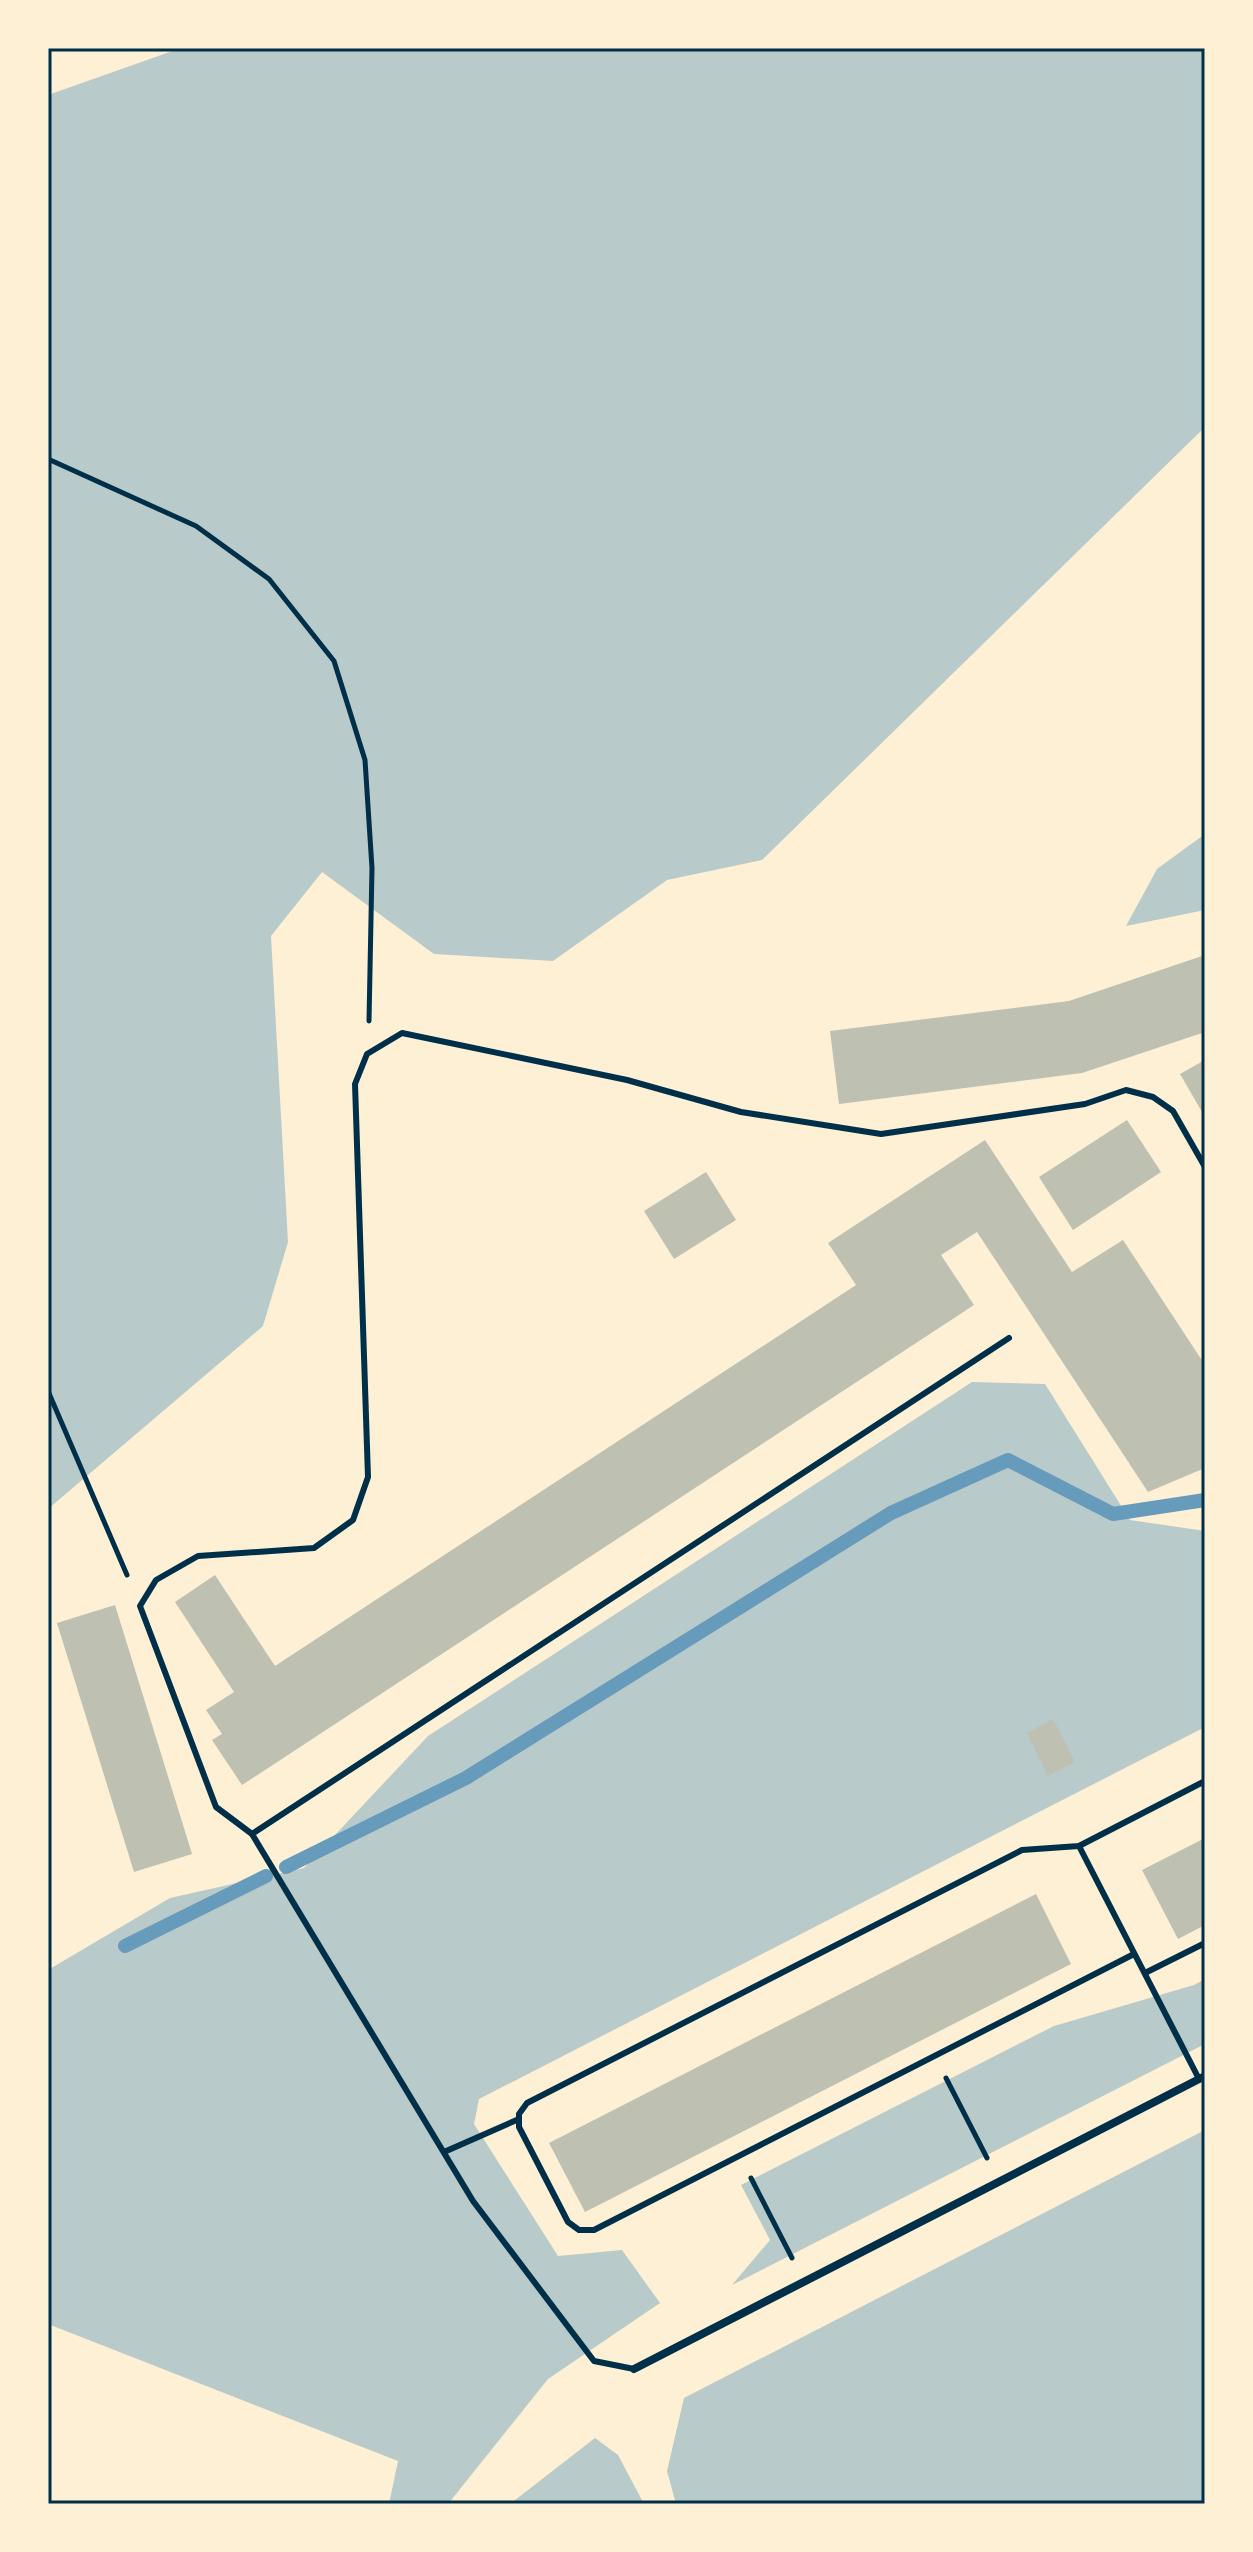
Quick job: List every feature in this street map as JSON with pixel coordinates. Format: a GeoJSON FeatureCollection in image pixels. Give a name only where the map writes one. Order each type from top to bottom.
{"type":"FeatureCollection","features":[{"type":"Feature","properties":{"kind":"street"},"geometry":{"type":"LineString","coordinates":[[634,2369],[1202,2078]]}},
{"type":"Feature","properties":{"kind":"lane"},"geometry":{"type":"LineString","coordinates":[[634,2369],[594,2361],[473,2201],[252,1834],[216,1807],[140,1606],[156,1580],[198,1556],[314,1548],[353,1520],[368,1477],[355,1084],[367,1054],[402,1033],[627,1080],[741,1112],[881,1134],[1085,1104],[1126,1090],[1153,1097],[1173,1111],[1205,1167]]}},
{"type":"Feature","properties":{"kind":"lane"},"geometry":{"type":"LineString","coordinates":[[252,1834],[1009,1338]]}},
{"type":"Feature","properties":{"kind":"lane"},"geometry":{"type":"LineString","coordinates":[[1134,1954],[594,2230],[579,2230],[568,2222],[519,2127],[519,2114],[527,2103],[1022,1850],[1079,1846],[1205,1781]]}},
{"type":"Feature","properties":{"kind":"lane"},"geometry":{"type":"LineString","coordinates":[[1079,1846],[1202,2078]]}},
{"type":"Feature","properties":{"kind":"lane"},"geometry":{"type":"LineString","coordinates":[[1145,1973],[1205,1943]]}},
{"type":"Feature","properties":{"kind":"lane"},"geometry":{"type":"LineString","coordinates":[[444,2152],[519,2119]]}},
{"type":"Feature","properties":{"kind":"path"},"geometry":{"type":"LineString","coordinates":[[48,459],[196,526],[269,579],[334,661],[365,760],[372,868],[372,982],[367,1054]]}},
{"type":"Feature","properties":{"kind":"path"},"geometry":{"type":"LineString","coordinates":[[48,1391],[140,1606]]}},
{"type":"Feature","properties":{"kind":"path"},"geometry":{"type":"LineString","coordinates":[[935,2056],[999,2182]]}},
{"type":"Feature","properties":{"kind":"path"},"geometry":{"type":"LineString","coordinates":[[739,2156],[804,2282]]}},
{"type":"Feature","properties":{"kind":"shaded area"},"geometry":{"type":"Polygon","coordinates":[[[181,48],[1205,48],[1205,427],[762,860],[667,880],[553,961],[434,954],[322,872],[271,936],[288,1242],[263,1326],[48,1509],[48,95],[181,48]]]}},
{"type":"Feature","properties":{"kind":"shaded area"},"geometry":{"type":"Polygon","coordinates":[[[1205,834],[1205,910],[1126,926],[1157,869],[1205,834]]]}},
{"type":"Feature","properties":{"kind":"shaded area"},"geometry":{"type":"Polygon","coordinates":[[[972,1382],[1045,1384],[1130,1520],[1205,1531],[1205,1727],[479,2099],[474,2124],[558,2256],[622,2250],[660,2303],[548,2379],[448,2504],[389,2504],[398,2461],[48,2324],[48,1970],[170,1898],[304,1868],[428,1736],[972,1382]]]}},
{"type":"Feature","properties":{"kind":"shaded area"},"geometry":{"type":"Polygon","coordinates":[[[1205,1979],[1205,2044],[732,2285],[770,2240],[741,2185],[1054,2026],[1194,1985],[1205,1979]]]}},
{"type":"Feature","properties":{"kind":"shaded area"},"geometry":{"type":"Polygon","coordinates":[[[1205,2130],[1205,2504],[676,2504],[667,2471],[684,2398],[1205,2130]]]}},
{"type":"Feature","properties":{"kind":"shaded area"},"geometry":{"type":"Polygon","coordinates":[[[595,2438],[618,2455],[644,2504],[510,2504],[595,2438]]]}},
{"type":"Feature","properties":{"kind":"building"},"geometry":{"type":"Polygon","coordinates":[[[1205,955],[1205,1032],[1082,1073],[839,1104],[830,1031],[1069,1001],[1205,955]]]}},
{"type":"Feature","properties":{"kind":"building"},"geometry":{"type":"Polygon","coordinates":[[[1205,1060],[1205,1117],[1180,1074],[1205,1060]]]}},
{"type":"Feature","properties":{"kind":"building"},"geometry":{"type":"Polygon","coordinates":[[[1127,1120],[1161,1172],[1073,1230],[1039,1177],[1127,1120]]]}},
{"type":"Feature","properties":{"kind":"building"},"geometry":{"type":"Polygon","coordinates":[[[985,1140],[1072,1272],[1123,1240],[1205,1365],[1205,1468],[1148,1492],[977,1232],[941,1255],[974,1305],[242,1785],[212,1740],[222,1734],[206,1710],[234,1692],[175,1602],[215,1575],[275,1666],[856,1285],[828,1243],[985,1140]]]}},
{"type":"Feature","properties":{"kind":"building"},"geometry":{"type":"Polygon","coordinates":[[[706,1172],[736,1220],[674,1259],[644,1211],[706,1172]]]}},
{"type":"Feature","properties":{"kind":"building"},"geometry":{"type":"Polygon","coordinates":[[[115,1605],[192,1854],[134,1872],[57,1623],[115,1605]]]}},
{"type":"Feature","properties":{"kind":"building"},"geometry":{"type":"Polygon","coordinates":[[[1053,1719],[1075,1762],[1048,1776],[1027,1733],[1053,1719]]]}},
{"type":"Feature","properties":{"kind":"building"},"geometry":{"type":"Polygon","coordinates":[[[1205,1838],[1205,1925],[1178,1939],[1142,1870],[1205,1838]]]}},
{"type":"Feature","properties":{"kind":"building"},"geometry":{"type":"Polygon","coordinates":[[[1036,1894],[1071,1964],[585,2212],[549,2143],[1036,1894]]]}},
{"type":"Feature","properties":{"kind":"waterway"},"geometry":{"type":"LineString","coordinates":[[286,1867],[466,1778],[891,1513],[1008,1460],[1113,1514],[1205,1500]]}},
{"type":"Feature","properties":{"kind":"waterway"},"geometry":{"type":"LineString","coordinates":[[125,1946],[266,1876]]}}]}
